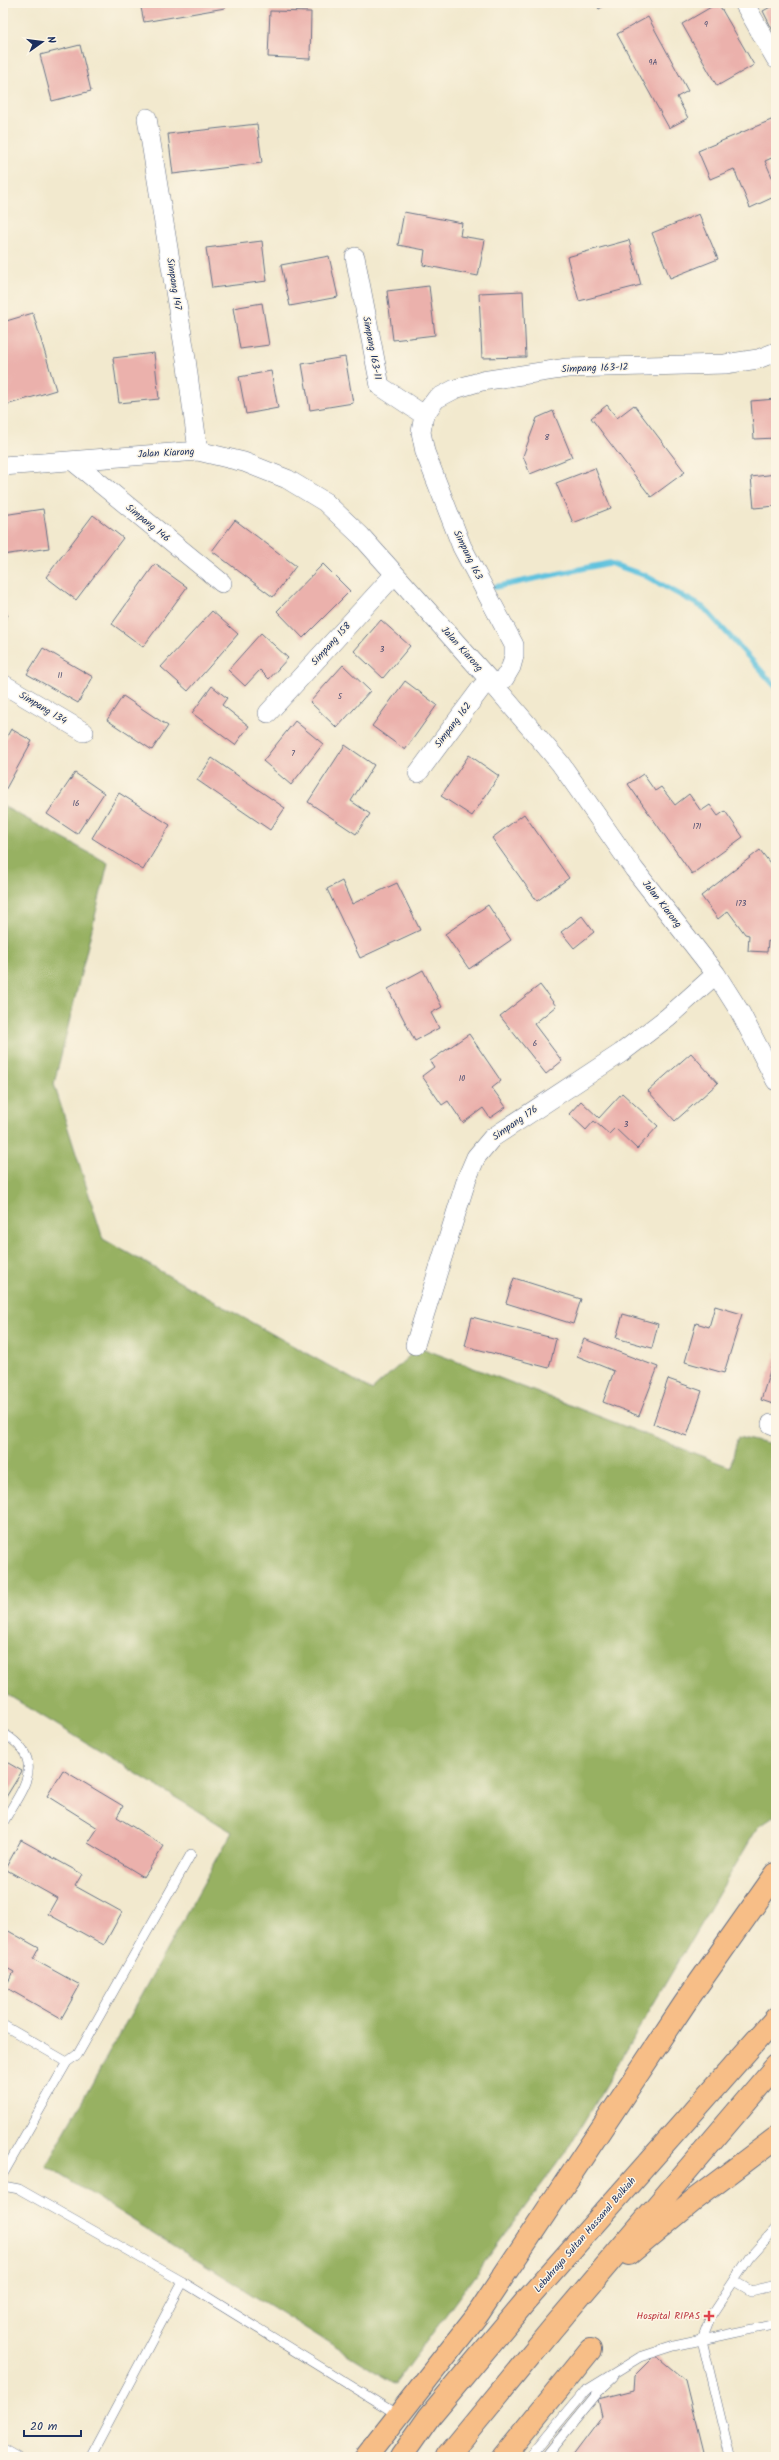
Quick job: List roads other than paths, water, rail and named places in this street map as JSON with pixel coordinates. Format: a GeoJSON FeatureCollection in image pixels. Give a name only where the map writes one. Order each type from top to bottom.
{"type":"FeatureCollection","features":[{"type":"Feature","properties":{"kind":"main road"},"geometry":{"type":"LineString","coordinates":[[366,2457],[478,2314],[685,2003],[776,1874]]}},
{"type":"Feature","properties":{"kind":"main road","name":"Lebuhraya Sultan Hassanal Bolkiah"},"geometry":{"type":"LineString","coordinates":[[401,2457],[429,2417],[525,2302],[776,2018]]}},
{"type":"Feature","properties":{"kind":"main road"},"geometry":{"type":"LineString","coordinates":[[447,2457],[552,2329],[776,2066]]}},
{"type":"Feature","properties":{"kind":"main road"},"geometry":{"type":"LineString","coordinates":[[587,2288],[694,2200],[776,2138]]}},
{"type":"Feature","properties":{"kind":"main road"},"geometry":{"type":"LineString","coordinates":[[503,2457],[592,2353]]}},
{"type":"Feature","properties":{"kind":"street"},"geometry":{"type":"LineString","coordinates":[[744,3],[776,59]]}},
{"type":"Feature","properties":{"kind":"street","name":"Simpang 147"},"geometry":{"type":"LineString","coordinates":[[147,118],[186,360],[198,451]]}},
{"type":"Feature","properties":{"kind":"street","name":"Simpang 163-11"},"geometry":{"type":"LineString","coordinates":[[355,257],[380,386],[424,415]]}},
{"type":"Feature","properties":{"kind":"street","name":"Simpang 163-12"},"geometry":{"type":"LineString","coordinates":[[424,415],[436,399],[456,389],[506,377],[568,368],[725,364],[758,359],[776,352]]}},
{"type":"Feature","properties":{"kind":"street","name":"Simpang 163"},"geometry":{"type":"LineString","coordinates":[[424,415],[422,432],[425,452],[459,540],[514,644],[514,656],[511,667],[504,679],[493,684]]}},
{"type":"Feature","properties":{"kind":"street","name":"Jalan Kiarong"},"geometry":{"type":"LineString","coordinates":[[3,466],[74,462],[135,455],[198,451],[244,462],[287,479],[318,498],[361,536],[493,684],[560,763],[634,869],[716,974],[740,1012],[776,1081]]}},
{"type":"Feature","properties":{"kind":"street","name":"Simpang 146"},"geometry":{"type":"LineString","coordinates":[[74,462],[222,584]]}},
{"type":"Feature","properties":{"kind":"street","name":"Simpang 158"},"geometry":{"type":"LineString","coordinates":[[268,714],[395,574]]}},
{"type":"Feature","properties":{"kind":"street","name":"Simpang 134"},"geometry":{"type":"LineString","coordinates":[[3,684],[84,732]]}},
{"type":"Feature","properties":{"kind":"street","name":"Simpang 162"},"geometry":{"type":"LineString","coordinates":[[418,773],[482,687],[493,684]]}},
{"type":"Feature","properties":{"kind":"street","name":"Simpang 176"},"geometry":{"type":"LineString","coordinates":[[415,1345],[467,1178],[476,1157],[492,1138],[621,1053],[668,1016],[716,974]]}},
{"type":"Feature","properties":{"kind":"lane"},"geometry":{"type":"LineString","coordinates":[[3,1733],[14,1740],[28,1760],[29,1775],[3,1823]]}},
{"type":"Feature","properties":{"kind":"lane"},"geometry":{"type":"LineString","coordinates":[[3,2174],[67,2062],[78,2054],[190,1854]]}},
{"type":"Feature","properties":{"kind":"lane"},"geometry":{"type":"LineString","coordinates":[[3,2024],[67,2062]]}},
{"type":"Feature","properties":{"kind":"lane"},"geometry":{"type":"LineString","coordinates":[[3,2186],[19,2189],[183,2282],[398,2415]]}},
{"type":"Feature","properties":{"kind":"lane"},"geometry":{"type":"LineString","coordinates":[[730,2457],[702,2340],[712,2314],[748,2258],[776,2228]]}},
{"type":"Feature","properties":{"kind":"lane"},"geometry":{"type":"LineString","coordinates":[[734,2281],[750,2291],[776,2285]]}},
{"type":"Feature","properties":{"kind":"lane"},"geometry":{"type":"LineString","coordinates":[[90,2457],[183,2282]]}},
{"type":"Feature","properties":{"kind":"lane"},"geometry":{"type":"LineString","coordinates":[[530,2457],[585,2391],[640,2357],[674,2346],[776,2324]]}},
{"type":"Feature","properties":{"kind":"lane"},"geometry":{"type":"LineString","coordinates":[[545,2457],[600,2390],[628,2364]]}},
{"type":"Feature","properties":{"kind":"lane"},"geometry":{"type":"LineString","coordinates":[[3,2449],[17,2457]]}},
{"type":"Feature","properties":{"kind":"waterway"},"geometry":{"type":"LineString","coordinates":[[495,587],[609,563],[644,575],[704,608],[776,687]]}},
{"type":"Feature","properties":{"kind":"place","name":"Hospital RIPAS"},"geometry":{"type":"Point","coordinates":[709,2316]}}]}
